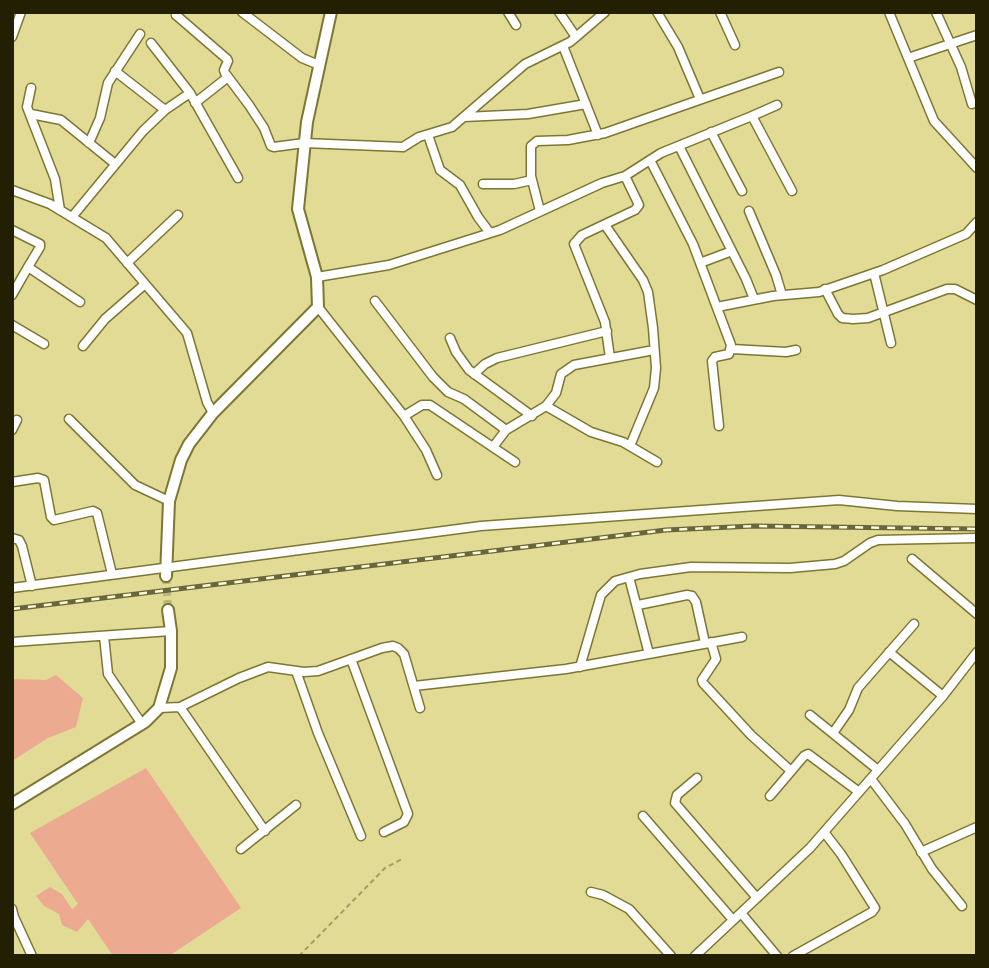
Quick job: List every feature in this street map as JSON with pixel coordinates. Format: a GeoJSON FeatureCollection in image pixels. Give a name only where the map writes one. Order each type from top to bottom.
{"type":"FeatureCollection","features":[{"type":"Feature","properties":{"kind":"street"},"geometry":{"type":"LineString","coordinates":[[12,37],[21,12]]}},
{"type":"Feature","properties":{"kind":"street"},"geometry":{"type":"LineString","coordinates":[[242,12],[302,58],[319,65]]}},
{"type":"Feature","properties":{"kind":"street"},"geometry":{"type":"LineString","coordinates":[[331,12],[304,143],[298,209],[317,277],[318,307],[404,416],[430,457],[437,475]]}},
{"type":"Feature","properties":{"kind":"street"},"geometry":{"type":"LineString","coordinates":[[508,12],[516,25]]}},
{"type":"Feature","properties":{"kind":"street"},"geometry":{"type":"LineString","coordinates":[[559,12],[576,37]]}},
{"type":"Feature","properties":{"kind":"street"},"geometry":{"type":"LineString","coordinates":[[176,15],[227,59],[228,64],[224,70],[264,128],[271,146],[304,143],[403,147],[452,127],[525,64],[563,46],[605,12]]}},
{"type":"Feature","properties":{"kind":"street"},"geometry":{"type":"LineString","coordinates":[[657,12],[678,47],[700,99]]}},
{"type":"Feature","properties":{"kind":"street"},"geometry":{"type":"LineString","coordinates":[[720,12],[735,45]]}},
{"type":"Feature","properties":{"kind":"street"},"geometry":{"type":"LineString","coordinates":[[889,12],[934,121],[977,168]]}},
{"type":"Feature","properties":{"kind":"street"},"geometry":{"type":"LineString","coordinates":[[936,12],[961,67],[972,104]]}},
{"type":"Feature","properties":{"kind":"street"},"geometry":{"type":"LineString","coordinates":[[89,143],[100,118],[108,83],[140,34]]}},
{"type":"Feature","properties":{"kind":"street"},"geometry":{"type":"LineString","coordinates":[[908,58],[977,35]]}},
{"type":"Feature","properties":{"kind":"street"},"geometry":{"type":"LineString","coordinates":[[151,43],[190,93],[238,178]]}},
{"type":"Feature","properties":{"kind":"street"},"geometry":{"type":"LineString","coordinates":[[563,46],[598,135]]}},
{"type":"Feature","properties":{"kind":"street"},"geometry":{"type":"LineString","coordinates":[[115,71],[165,110]]}},
{"type":"Feature","properties":{"kind":"street"},"geometry":{"type":"LineString","coordinates":[[540,211],[532,180],[531,146],[534,142],[598,135],[779,72]]}},
{"type":"Feature","properties":{"kind":"street"},"geometry":{"type":"LineString","coordinates":[[195,103],[228,77]]}},
{"type":"Feature","properties":{"kind":"street"},"geometry":{"type":"LineString","coordinates":[[31,88],[27,104],[55,179],[60,209]]}},
{"type":"Feature","properties":{"kind":"street"},"geometry":{"type":"LineString","coordinates":[[72,217],[143,131],[165,110],[190,93]]}},
{"type":"Feature","properties":{"kind":"street"},"geometry":{"type":"LineString","coordinates":[[464,117],[528,114],[586,104]]}},
{"type":"Feature","properties":{"kind":"street"},"geometry":{"type":"LineString","coordinates":[[317,277],[389,265],[490,233],[602,183],[625,176],[679,146],[777,105]]}},
{"type":"Feature","properties":{"kind":"street"},"geometry":{"type":"LineString","coordinates":[[31,114],[61,120],[114,163]]}},
{"type":"Feature","properties":{"kind":"street"},"geometry":{"type":"LineString","coordinates":[[752,116],[792,191]]}},
{"type":"Feature","properties":{"kind":"street"},"geometry":{"type":"LineString","coordinates":[[711,132],[742,191]]}},
{"type":"Feature","properties":{"kind":"street"},"geometry":{"type":"LineString","coordinates":[[428,135],[442,173],[460,185],[490,233]]}},
{"type":"Feature","properties":{"kind":"street"},"geometry":{"type":"LineString","coordinates":[[679,146],[754,299]]}},
{"type":"Feature","properties":{"kind":"street"},"geometry":{"type":"LineString","coordinates":[[650,160],[700,263],[732,349]]}},
{"type":"Feature","properties":{"kind":"street"},"geometry":{"type":"LineString","coordinates":[[610,358],[607,331],[574,244],[582,235],[635,210],[639,205],[625,176]]}},
{"type":"Feature","properties":{"kind":"street"},"geometry":{"type":"LineString","coordinates":[[483,184],[514,184],[532,180]]}},
{"type":"Feature","properties":{"kind":"street"},"geometry":{"type":"LineString","coordinates":[[12,190],[60,209],[106,238],[187,333],[207,402],[213,412]]}},
{"type":"Feature","properties":{"kind":"street"},"geometry":{"type":"LineString","coordinates":[[749,211],[782,295]]}},
{"type":"Feature","properties":{"kind":"street"},"geometry":{"type":"LineString","coordinates":[[127,262],[178,215]]}},
{"type":"Feature","properties":{"kind":"street"},"geometry":{"type":"LineString","coordinates":[[717,307],[754,299],[819,292],[874,273],[966,234],[977,222]]}},
{"type":"Feature","properties":{"kind":"street"},"geometry":{"type":"LineString","coordinates":[[605,225],[643,280],[648,292],[654,351],[654,388],[630,446]]}},
{"type":"Feature","properties":{"kind":"street"},"geometry":{"type":"LineString","coordinates":[[12,230],[40,244],[12,295]]}},
{"type":"Feature","properties":{"kind":"street"},"geometry":{"type":"LineString","coordinates":[[700,263],[732,251]]}},
{"type":"Feature","properties":{"kind":"street"},"geometry":{"type":"LineString","coordinates":[[28,267],[80,302]]}},
{"type":"Feature","properties":{"kind":"street"},"geometry":{"type":"LineString","coordinates":[[874,273],[891,344]]}},
{"type":"Feature","properties":{"kind":"street"},"geometry":{"type":"LineString","coordinates":[[83,346],[105,319],[145,284]]}},
{"type":"Feature","properties":{"kind":"street"},"geometry":{"type":"LineString","coordinates":[[825,289],[842,318],[868,318],[947,289],[955,289],[977,300]]}},
{"type":"Feature","properties":{"kind":"street"},"geometry":{"type":"LineString","coordinates":[[374,301],[433,377],[448,392],[464,399],[506,430]]}},
{"type":"Feature","properties":{"kind":"street"},"geometry":{"type":"LineString","coordinates":[[166,571],[169,501],[181,460],[189,444],[213,412],[318,307]]}},
{"type":"Feature","properties":{"kind":"street"},"geometry":{"type":"LineString","coordinates":[[12,325],[44,344]]}},
{"type":"Feature","properties":{"kind":"street"},"geometry":{"type":"LineString","coordinates":[[474,374],[485,364],[498,358],[607,331]]}},
{"type":"Feature","properties":{"kind":"street"},"geometry":{"type":"LineString","coordinates":[[450,338],[462,362],[474,374],[532,416]]}},
{"type":"Feature","properties":{"kind":"street"},"geometry":{"type":"LineString","coordinates":[[732,349],[786,352],[796,350]]}},
{"type":"Feature","properties":{"kind":"street"},"geometry":{"type":"LineString","coordinates":[[719,426],[712,361],[716,357],[728,355],[732,349]]}},
{"type":"Feature","properties":{"kind":"street"},"geometry":{"type":"LineString","coordinates":[[493,447],[506,430],[547,406],[556,394],[559,378],[574,365],[654,351]]}},
{"type":"Feature","properties":{"kind":"street"},"geometry":{"type":"LineString","coordinates":[[404,416],[427,403],[515,462]]}},
{"type":"Feature","properties":{"kind":"street"},"geometry":{"type":"LineString","coordinates":[[547,406],[591,432],[630,446],[657,462]]}},
{"type":"Feature","properties":{"kind":"street"},"geometry":{"type":"LineString","coordinates":[[69,419],[135,485],[169,501]]}},
{"type":"Feature","properties":{"kind":"street"},"geometry":{"type":"LineString","coordinates":[[12,430],[17,420]]}},
{"type":"Feature","properties":{"kind":"street"},"geometry":{"type":"LineString","coordinates":[[12,482],[38,478],[44,480],[51,517],[54,520],[93,511],[97,513],[112,574]]}},
{"type":"Feature","properties":{"kind":"street"},"geometry":{"type":"LineString","coordinates":[[12,588],[112,574],[166,571],[481,526],[839,500],[897,506],[977,509]]}},
{"type":"Feature","properties":{"kind":"street"},"geometry":{"type":"LineString","coordinates":[[12,538],[19,540],[22,546],[32,586]]}},
{"type":"Feature","properties":{"kind":"street"},"geometry":{"type":"LineString","coordinates":[[580,667],[601,595],[615,581],[691,567],[819,566],[844,561],[878,540],[977,538]]}},
{"type":"Feature","properties":{"kind":"street"},"geometry":{"type":"LineString","coordinates":[[912,559],[977,614]]}},
{"type":"Feature","properties":{"kind":"street"},"geometry":{"type":"LineString","coordinates":[[629,577],[649,654]]}},
{"type":"Feature","properties":{"kind":"street"},"geometry":{"type":"LineString","coordinates":[[638,604],[692,596],[716,659],[702,680],[703,683],[751,735],[791,771]]}},
{"type":"Feature","properties":{"kind":"street"},"geometry":{"type":"LineString","coordinates":[[12,804],[142,724],[159,708],[171,668],[168,610]]}},
{"type":"Feature","properties":{"kind":"street"},"geometry":{"type":"LineString","coordinates":[[833,733],[849,710],[858,688],[914,624]]}},
{"type":"Feature","properties":{"kind":"street"},"geometry":{"type":"LineString","coordinates":[[12,642],[171,631]]}},
{"type":"Feature","properties":{"kind":"street"},"geometry":{"type":"LineString","coordinates":[[104,636],[106,671],[142,724]]}},
{"type":"Feature","properties":{"kind":"street"},"geometry":{"type":"LineString","coordinates":[[414,686],[486,680],[580,667],[742,637]]}},
{"type":"Feature","properties":{"kind":"street"},"geometry":{"type":"LineString","coordinates":[[159,708],[180,707],[258,670],[278,667],[296,671],[318,671],[382,648],[398,648],[404,654],[420,708]]}},
{"type":"Feature","properties":{"kind":"street"},"geometry":{"type":"LineString","coordinates":[[889,652],[943,696]]}},
{"type":"Feature","properties":{"kind":"street"},"geometry":{"type":"LineString","coordinates":[[695,956],[824,832],[943,696],[977,652]]}},
{"type":"Feature","properties":{"kind":"street"},"geometry":{"type":"LineString","coordinates":[[351,659],[408,814],[404,822],[384,832]]}},
{"type":"Feature","properties":{"kind":"street"},"geometry":{"type":"LineString","coordinates":[[296,671],[318,733],[361,836]]}},
{"type":"Feature","properties":{"kind":"street"},"geometry":{"type":"LineString","coordinates":[[180,707],[265,831]]}},
{"type":"Feature","properties":{"kind":"street"},"geometry":{"type":"LineString","coordinates":[[810,715],[878,770]]}},
{"type":"Feature","properties":{"kind":"street"},"geometry":{"type":"LineString","coordinates":[[770,796],[804,756],[813,756],[859,792]]}},
{"type":"Feature","properties":{"kind":"street"},"geometry":{"type":"LineString","coordinates":[[697,778],[677,795],[675,803],[757,898]]}},
{"type":"Feature","properties":{"kind":"street"},"geometry":{"type":"LineString","coordinates":[[871,779],[905,824],[932,869],[962,906]]}},
{"type":"Feature","properties":{"kind":"street"},"geometry":{"type":"LineString","coordinates":[[242,849],[296,805]]}},
{"type":"Feature","properties":{"kind":"street"},"geometry":{"type":"LineString","coordinates":[[643,816],[733,920]]}},
{"type":"Feature","properties":{"kind":"street"},"geometry":{"type":"LineString","coordinates":[[921,852],[977,827]]}},
{"type":"Feature","properties":{"kind":"street"},"geometry":{"type":"LineString","coordinates":[[793,956],[875,908],[824,832]]}},
{"type":"Feature","properties":{"kind":"street"},"geometry":{"type":"LineString","coordinates":[[591,892],[603,895],[629,909],[670,956]]}},
{"type":"Feature","properties":{"kind":"street"},"geometry":{"type":"LineString","coordinates":[[12,909],[32,956]]}},
{"type":"Feature","properties":{"kind":"street"},"geometry":{"type":"LineString","coordinates":[[741,913],[777,956]]}},
{"type":"Feature","properties":{"kind":"path"},"geometry":{"type":"LineString","coordinates":[[299,956],[385,868],[402,859]]}},
{"type":"Feature","properties":{"kind":"shaded area"},"geometry":{"type":"Polygon","coordinates":[[[56,675],[83,698],[76,727],[48,738],[12,761],[12,679],[46,680],[56,675]]]}},
{"type":"Feature","properties":{"kind":"shaded area"},"geometry":{"type":"Polygon","coordinates":[[[146,768],[241,908],[169,956],[113,956],[88,919],[77,932],[62,925],[59,914],[44,906],[36,896],[50,887],[62,894],[72,909],[78,904],[30,833],[146,768]]]}},
{"type":"Feature","properties":{"kind":"tunnel"},"geometry":{"type":"LineString","coordinates":[[166,576],[168,610]]}},
{"type":"Feature","properties":{"kind":"railway"},"geometry":{"type":"LineString","coordinates":[[12,609],[666,530],[754,526],[977,529]]}}]}
